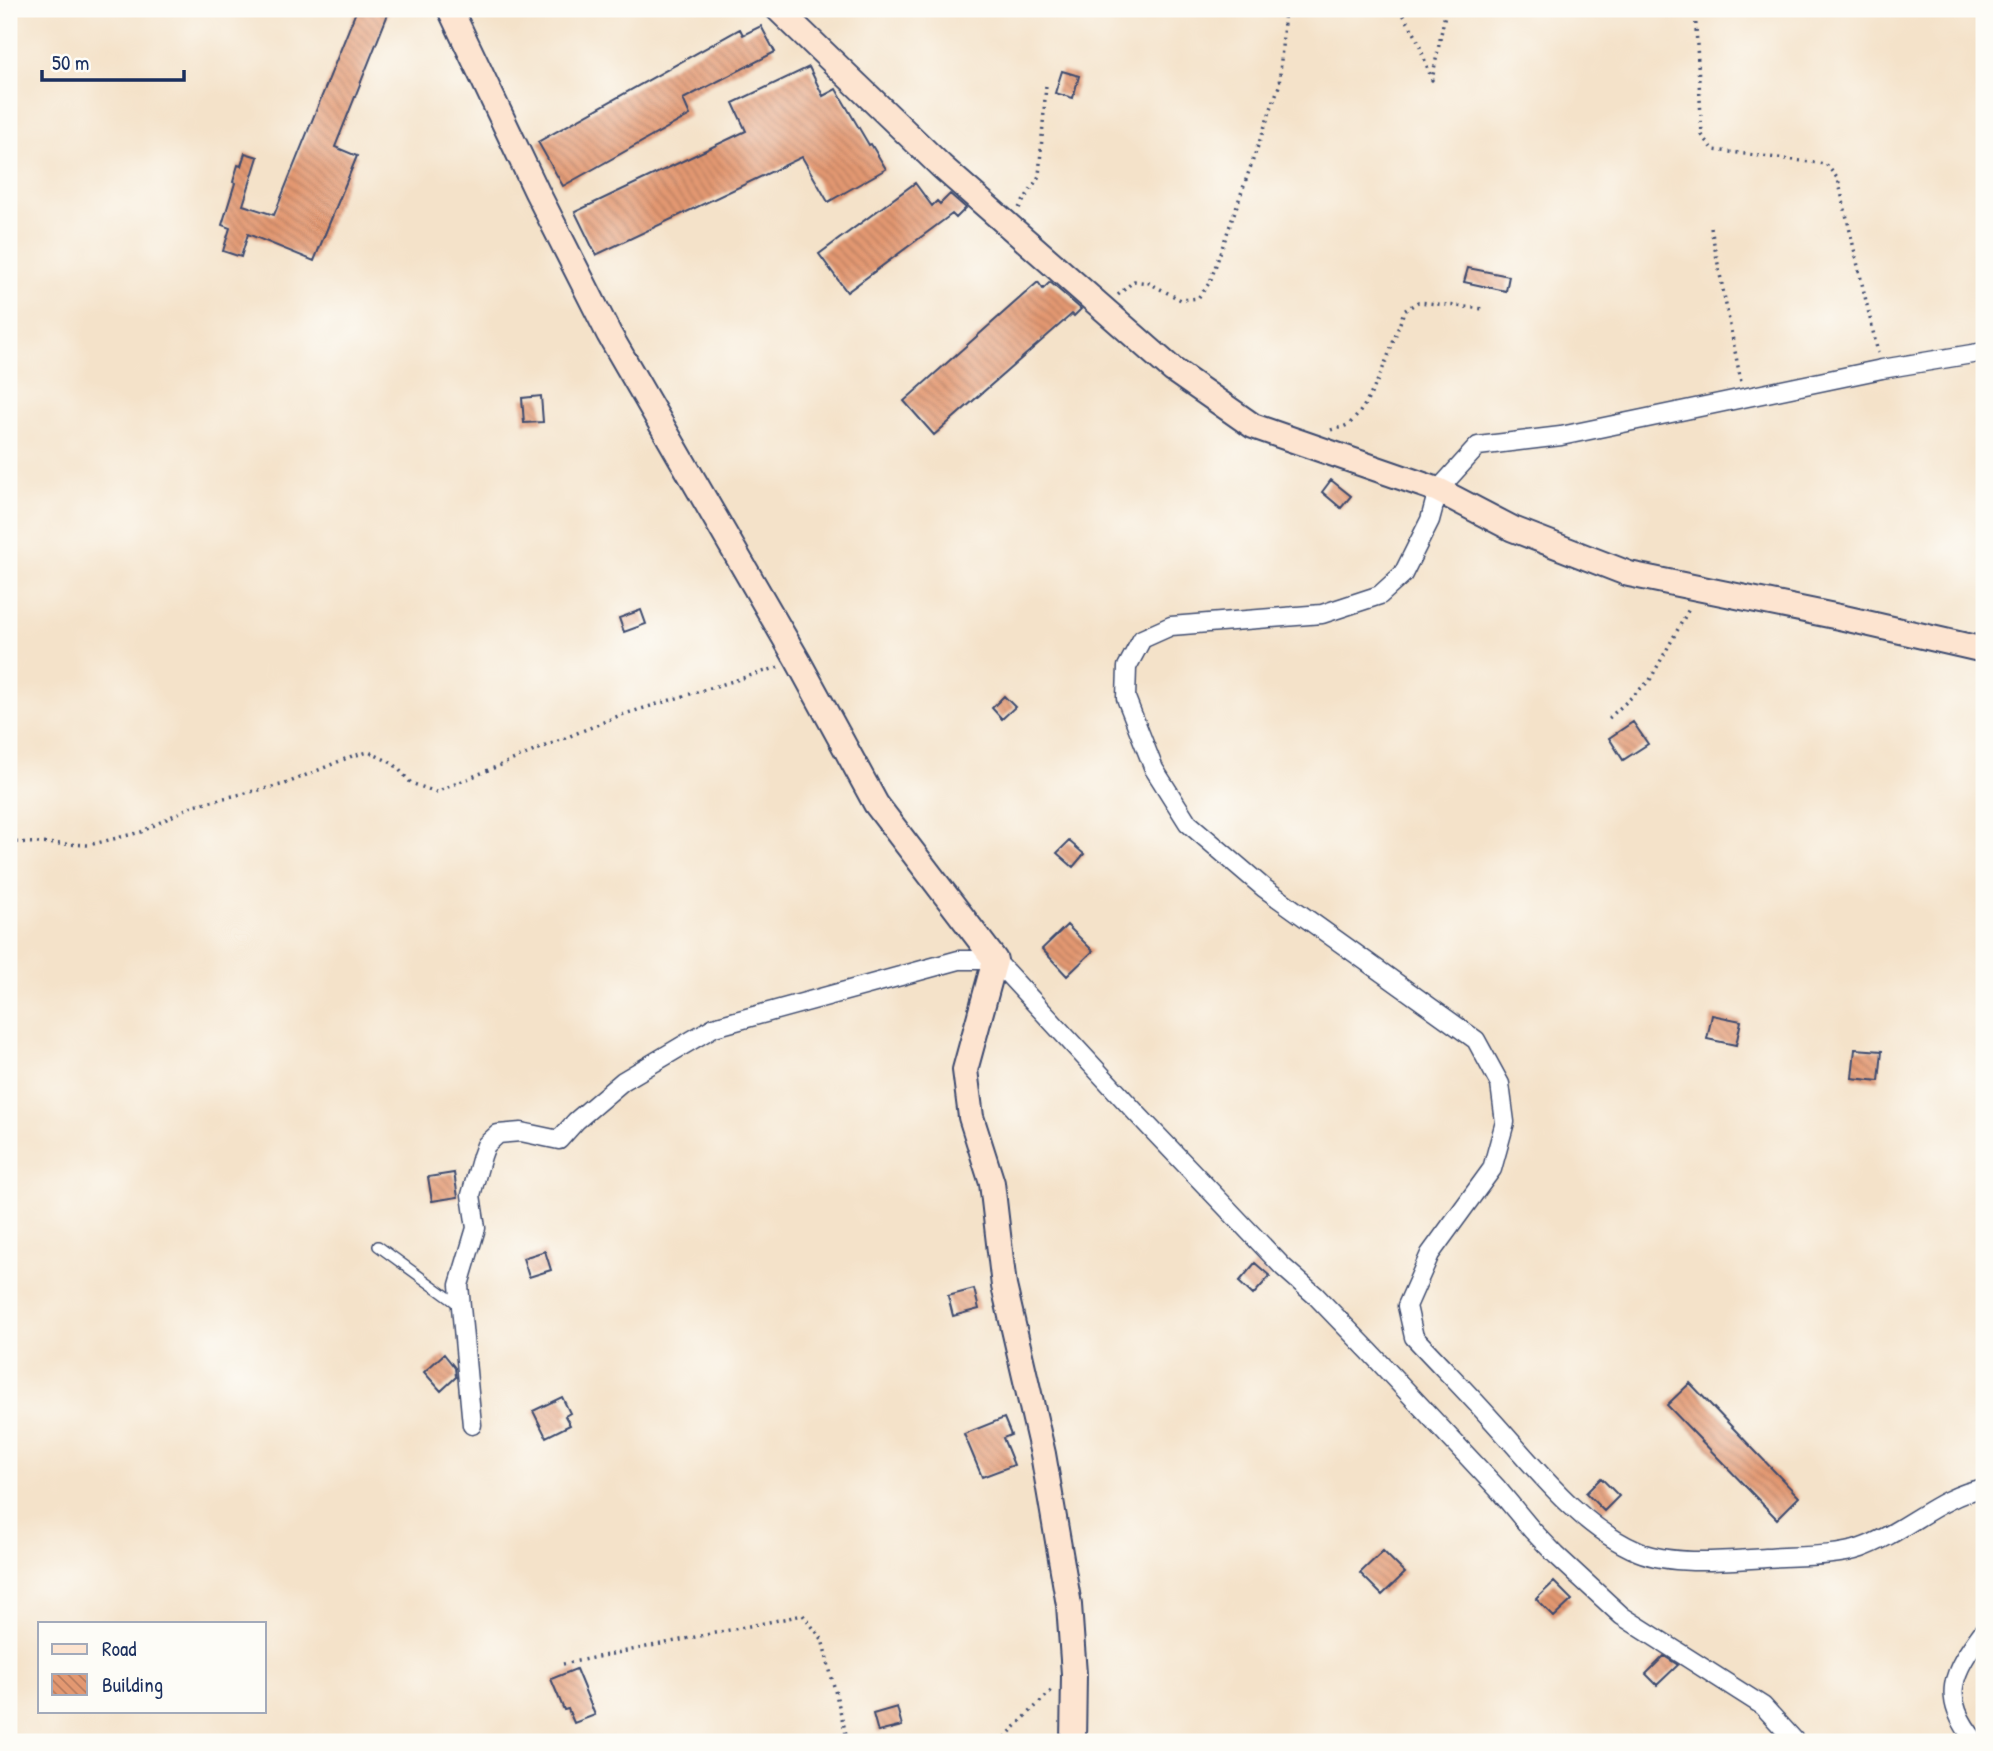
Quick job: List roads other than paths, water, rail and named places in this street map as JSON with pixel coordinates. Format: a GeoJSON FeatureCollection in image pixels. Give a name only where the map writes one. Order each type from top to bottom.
{"type":"FeatureCollection","features":[{"type":"Feature","properties":{"kind":"main road"},"geometry":{"type":"LineString","coordinates":[[450,9],[537,192],[610,334],[877,804],[995,960],[965,1070],[971,1117],[992,1183],[1004,1286],[1043,1454],[1069,1605],[1074,1668],[1073,1742]]}},
{"type":"Feature","properties":{"kind":"main road"},"geometry":{"type":"LineString","coordinates":[[778,9],[931,157],[1173,370],[1253,426],[1438,489],[1513,529],[1629,574],[1984,650]]}},
{"type":"Feature","properties":{"kind":"street"},"geometry":{"type":"LineString","coordinates":[[1984,352],[1882,369],[1561,436],[1478,446],[1438,489],[1430,520],[1403,574],[1380,594],[1322,614],[1171,626],[1142,639],[1127,667],[1126,698],[1154,769],[1188,823],[1264,888],[1476,1040],[1500,1084],[1505,1122],[1492,1169],[1430,1254],[1407,1306],[1414,1337],[1547,1482],[1602,1533],[1641,1552],[1670,1559],[1749,1559],[1860,1549],[1964,1491],[1984,1488]]}},
{"type":"Feature","properties":{"kind":"street"},"geometry":{"type":"LineString","coordinates":[[472,1425],[459,1286],[476,1228],[471,1195],[486,1145],[498,1134],[521,1132],[559,1140],[576,1121],[623,1081],[714,1027],[959,960],[995,960],[1226,1207],[1370,1352],[1556,1555],[1622,1616],[1763,1706],[1796,1742]]}},
{"type":"Feature","properties":{"kind":"street"},"geometry":{"type":"LineString","coordinates":[[1976,1742],[1955,1712],[1954,1681],[1965,1656],[1984,1630]]}},
{"type":"Feature","properties":{"kind":"lane"},"geometry":{"type":"LineString","coordinates":[[378,1246],[461,1306]]}}]}
